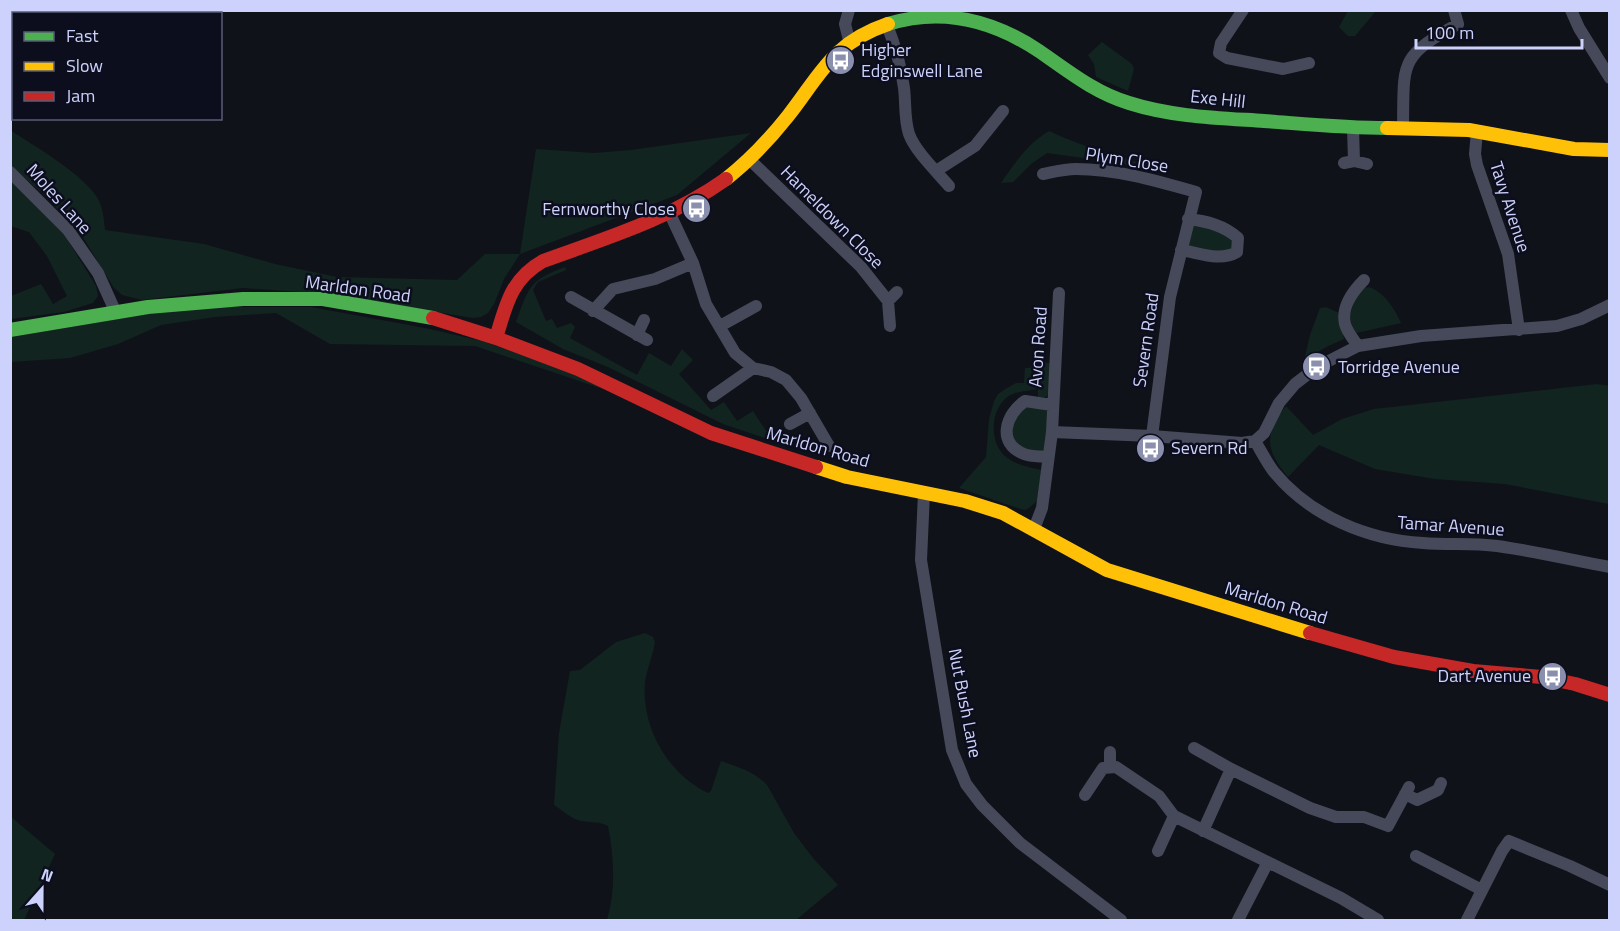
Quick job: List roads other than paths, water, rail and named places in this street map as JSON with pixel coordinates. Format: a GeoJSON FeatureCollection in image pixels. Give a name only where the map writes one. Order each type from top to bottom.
{"type":"FeatureCollection","features":[{"type":"Feature","properties":{"kind":"street"},"geometry":{"type":"LineString","coordinates":[[496,338],[509,299],[516,284],[526,272],[543,261],[670,214],[716,186],[750,159],[786,119],[823,68],[850,44],[845,24],[849,10]]}},
{"type":"Feature","properties":{"kind":"street"},"geometry":{"type":"LineString","coordinates":[[1243,10],[1221,43],[1219,53],[1239,61],[1283,69],[1309,63]]}},
{"type":"Feature","properties":{"kind":"street"},"geometry":{"type":"LineString","coordinates":[[1403,128],[1404,74],[1408,63],[1419,48],[1435,36],[1458,24],[1454,10]]}},
{"type":"Feature","properties":{"kind":"street"},"geometry":{"type":"LineString","coordinates":[[1570,10],[1579,28],[1604,56],[1610,78]]}},
{"type":"Feature","properties":{"kind":"street","name":"Exe Hill"},"geometry":{"type":"LineString","coordinates":[[850,44],[887,25],[909,18],[962,14],[1008,33],[1079,81],[1128,103],[1206,117],[1353,128],[1438,128],[1477,131],[1590,151],[1610,150]]}},
{"type":"Feature","properties":{"kind":"street"},"geometry":{"type":"LineString","coordinates":[[887,25],[898,58],[904,89],[904,114],[910,137],[949,186]]}},
{"type":"Feature","properties":{"kind":"street"},"geometry":{"type":"LineString","coordinates":[[936,171],[975,146],[1003,111]]}},
{"type":"Feature","properties":{"kind":"street"},"geometry":{"type":"LineString","coordinates":[[1353,128],[1349,162],[1367,164]]}},
{"type":"Feature","properties":{"kind":"street","name":"Tavy Avenue"},"geometry":{"type":"LineString","coordinates":[[1477,131],[1475,154],[1477,165],[1508,254],[1519,330]]}},
{"type":"Feature","properties":{"kind":"street","name":"Hameldown Close"},"geometry":{"type":"LineString","coordinates":[[750,159],[893,296],[890,326]]}},
{"type":"Feature","properties":{"kind":"street","name":"Plym Close"},"geometry":{"type":"LineString","coordinates":[[1049,169],[1110,172],[1159,181],[1196,192]]}},
{"type":"Feature","properties":{"kind":"street","name":"Moles Lane"},"geometry":{"type":"LineString","coordinates":[[10,172],[68,230],[98,273],[116,313]]}},
{"type":"Feature","properties":{"kind":"street","name":"Severn Road"},"geometry":{"type":"LineString","coordinates":[[1152,436],[1170,297],[1196,192]]}},
{"type":"Feature","properties":{"kind":"street"},"geometry":{"type":"LineString","coordinates":[[670,214],[693,263],[706,304],[735,353],[753,368],[771,372],[786,380],[810,413],[829,446]]}},
{"type":"Feature","properties":{"kind":"street"},"geometry":{"type":"LineString","coordinates":[[1181,250],[1220,258],[1229,257],[1238,252],[1238,238],[1230,230],[1203,221],[1188,219]]}},
{"type":"Feature","properties":{"kind":"street"},"geometry":{"type":"LineString","coordinates":[[593,311],[613,290],[655,279],[693,263]]}},
{"type":"Feature","properties":{"kind":"street"},"geometry":{"type":"LineString","coordinates":[[1358,346],[1346,325],[1345,316],[1350,297],[1364,280]]}},
{"type":"Feature","properties":{"kind":"street","name":"Avon Road"},"geometry":{"type":"LineString","coordinates":[[1034,529],[1042,508],[1052,432],[1059,293]]}},
{"type":"Feature","properties":{"kind":"street"},"geometry":{"type":"LineString","coordinates":[[571,297],[642,338],[644,320]]}},
{"type":"Feature","properties":{"kind":"street","name":"Marldon Road"},"geometry":{"type":"LineString","coordinates":[[10,330],[148,307],[243,299],[323,299],[433,318],[496,338],[597,377],[711,433],[847,477],[965,501],[1003,513],[1107,570],[1394,657],[1464,670],[1542,678],[1575,684],[1610,695]]}},
{"type":"Feature","properties":{"kind":"street"},"geometry":{"type":"LineString","coordinates":[[1052,432],[1255,441],[1264,433],[1279,403],[1295,384],[1317,367],[1358,346],[1421,336],[1557,326],[1581,320],[1610,305]]}},
{"type":"Feature","properties":{"kind":"street"},"geometry":{"type":"LineString","coordinates":[[720,326],[756,306]]}},
{"type":"Feature","properties":{"kind":"street"},"geometry":{"type":"LineString","coordinates":[[713,396],[753,368]]}},
{"type":"Feature","properties":{"kind":"street","name":"Avon Road"},"geometry":{"type":"LineString","coordinates":[[1048,457],[1026,455],[1016,450],[1010,444],[1007,433],[1011,415],[1025,401],[1052,405]]}},
{"type":"Feature","properties":{"kind":"street"},"geometry":{"type":"LineString","coordinates":[[790,424],[810,413]]}},
{"type":"Feature","properties":{"kind":"street","name":"Tamar Avenue"},"geometry":{"type":"LineString","coordinates":[[1255,441],[1275,472],[1297,495],[1344,525],[1364,533],[1386,539],[1422,543],[1498,546],[1610,567]]}},
{"type":"Feature","properties":{"kind":"street","name":"Nut Bush Lane"},"geometry":{"type":"LineString","coordinates":[[924,493],[921,560],[952,750],[966,784],[982,805],[1020,843],[1121,921]]}},
{"type":"Feature","properties":{"kind":"street"},"geometry":{"type":"LineString","coordinates":[[1194,748],[1310,808],[1336,817],[1364,817],[1388,826],[1407,790],[1417,800],[1438,790],[1440,783]]}},
{"type":"Feature","properties":{"kind":"street"},"geometry":{"type":"LineString","coordinates":[[1110,752],[1110,767]]}},
{"type":"Feature","properties":{"kind":"street"},"geometry":{"type":"LineString","coordinates":[[1085,795],[1103,768],[1116,767],[1159,796],[1174,816],[1341,898],[1378,921]]}},
{"type":"Feature","properties":{"kind":"street"},"geometry":{"type":"LineString","coordinates":[[1203,831],[1231,769]]}},
{"type":"Feature","properties":{"kind":"street"},"geometry":{"type":"LineString","coordinates":[[1158,850],[1174,816]]}},
{"type":"Feature","properties":{"kind":"street"},"geometry":{"type":"LineString","coordinates":[[1467,921],[1502,851],[1509,842],[1570,866],[1610,885]]}},
{"type":"Feature","properties":{"kind":"street"},"geometry":{"type":"LineString","coordinates":[[1416,856],[1482,890]]}},
{"type":"Feature","properties":{"kind":"street"},"geometry":{"type":"LineString","coordinates":[[1238,921],[1268,862]]}},
{"type":"Feature","properties":{"kind":"place","name":"Higher Edginswell Lane"},"geometry":{"type":"Point","coordinates":[840,60]}},
{"type":"Feature","properties":{"kind":"place","name":"Fernworthy Close"},"geometry":{"type":"Point","coordinates":[696,209]}},
{"type":"Feature","properties":{"kind":"place","name":"Torridge Avenue"},"geometry":{"type":"Point","coordinates":[1317,367]}},
{"type":"Feature","properties":{"kind":"place","name":"Severn Rd"},"geometry":{"type":"Point","coordinates":[1150,448]}},
{"type":"Feature","properties":{"kind":"place","name":"Dart Avenue"},"geometry":{"type":"Point","coordinates":[1552,676]}}]}
